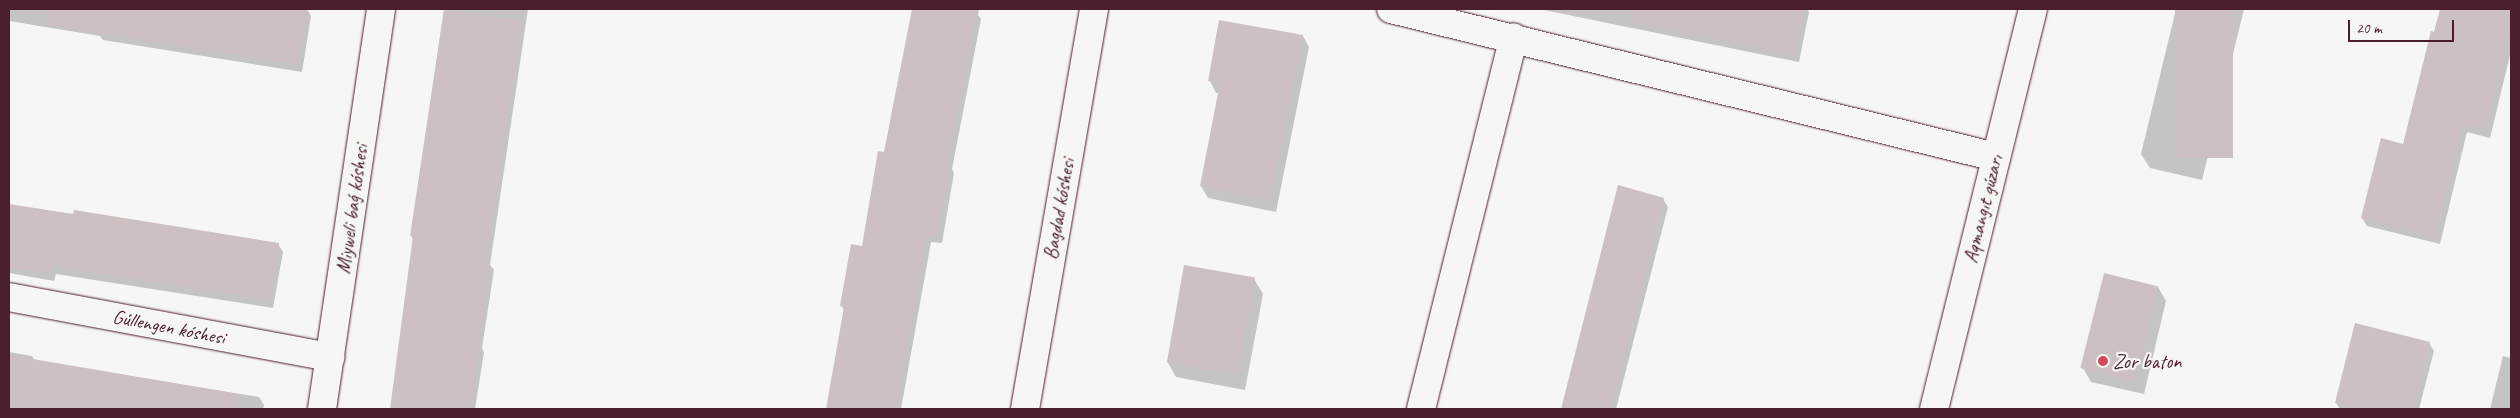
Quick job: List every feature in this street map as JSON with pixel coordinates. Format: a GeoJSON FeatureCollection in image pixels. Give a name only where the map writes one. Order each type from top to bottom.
{"type":"FeatureCollection","features":[{"type":"Feature","properties":{"kind":"street","name":"Miyweli baǵ kóshesi"},"geometry":{"type":"LineString","coordinates":[[322,409],[381,9]]}},
{"type":"Feature","properties":{"kind":"street","name":"Bagdad kóshesi"},"geometry":{"type":"LineString","coordinates":[[1025,409],[1094,9]]}},
{"type":"Feature","properties":{"kind":"street"},"geometry":{"type":"LineString","coordinates":[[1391,9],[1996,157]]}},
{"type":"Feature","properties":{"kind":"street","name":"Aqmangıt gúzarı"},"geometry":{"type":"LineString","coordinates":[[1934,409],[2033,9]]}},
{"type":"Feature","properties":{"kind":"street"},"geometry":{"type":"LineString","coordinates":[[1421,409],[1514,38]]}},
{"type":"Feature","properties":{"kind":"street","name":"Gúllengen kóshesi"},"geometry":{"type":"LineString","coordinates":[[9,297],[330,357]]}},
{"type":"Feature","properties":{"kind":"building"},"geometry":{"type":"Polygon","coordinates":[[[48,9],[307,9],[298,65],[47,25],[48,9]]]}},
{"type":"Feature","properties":{"kind":"building"},"geometry":{"type":"Polygon","coordinates":[[[912,9],[977,9],[947,164],[950,164],[937,236],[927,234],[896,409],[826,409],[844,307],[840,306],[851,244],[862,246],[878,151],[884,152],[912,9]]]}},
{"type":"Feature","properties":{"kind":"building"},"geometry":{"type":"Polygon","coordinates":[[[1633,9],[1804,9],[1795,55],[1632,22],[1633,9]]]}},
{"type":"Feature","properties":{"kind":"building"},"geometry":{"type":"Polygon","coordinates":[[[2175,9],[2233,9],[2233,158],[2175,158],[2175,9]]]}},
{"type":"Feature","properties":{"kind":"building"},"geometry":{"type":"Polygon","coordinates":[[[2440,9],[2511,9],[2511,27],[2486,130],[2463,125],[2435,237],[2361,218],[2381,138],[2403,144],[2431,31],[2434,32],[2440,9]]]}},
{"type":"Feature","properties":{"kind":"building"},"geometry":{"type":"Polygon","coordinates":[[[444,10],[522,21],[486,261],[490,261],[478,343],[480,343],[471,409],[390,409],[413,236],[410,236],[444,10]]]}},
{"type":"Feature","properties":{"kind":"building"},"geometry":{"type":"Polygon","coordinates":[[[1219,20],[1303,35],[1270,201],[1200,186],[1220,83],[1208,81],[1219,20]]]}},
{"type":"Feature","properties":{"kind":"building"},"geometry":{"type":"Polygon","coordinates":[[[1618,185],[1664,198],[1639,300],[1610,409],[1561,409],[1618,185]]]}},
{"type":"Feature","properties":{"kind":"building"},"geometry":{"type":"Polygon","coordinates":[[[9,204],[73,214],[74,210],[279,243],[269,300],[52,266],[50,274],[9,267],[9,204]]]}},
{"type":"Feature","properties":{"kind":"building"},"geometry":{"type":"Polygon","coordinates":[[[1184,265],[1255,278],[1238,375],[1167,362],[1184,265]]]}},
{"type":"Feature","properties":{"kind":"building"},"geometry":{"type":"Polygon","coordinates":[[[2104,273],[2158,287],[2135,382],[2080,368],[2104,273]]]}},
{"type":"Feature","properties":{"kind":"building"},"geometry":{"type":"Polygon","coordinates":[[[2355,323],[2430,342],[2413,409],[2360,409],[2335,403],[2355,323]]]}},
{"type":"Feature","properties":{"kind":"building"},"geometry":{"type":"Polygon","coordinates":[[[9,355],[239,394],[237,409],[9,409],[9,355]]]}},
{"type":"Feature","properties":{"kind":"place","name":"Zor baton"},"geometry":{"type":"Point","coordinates":[2103,361]}}]}
